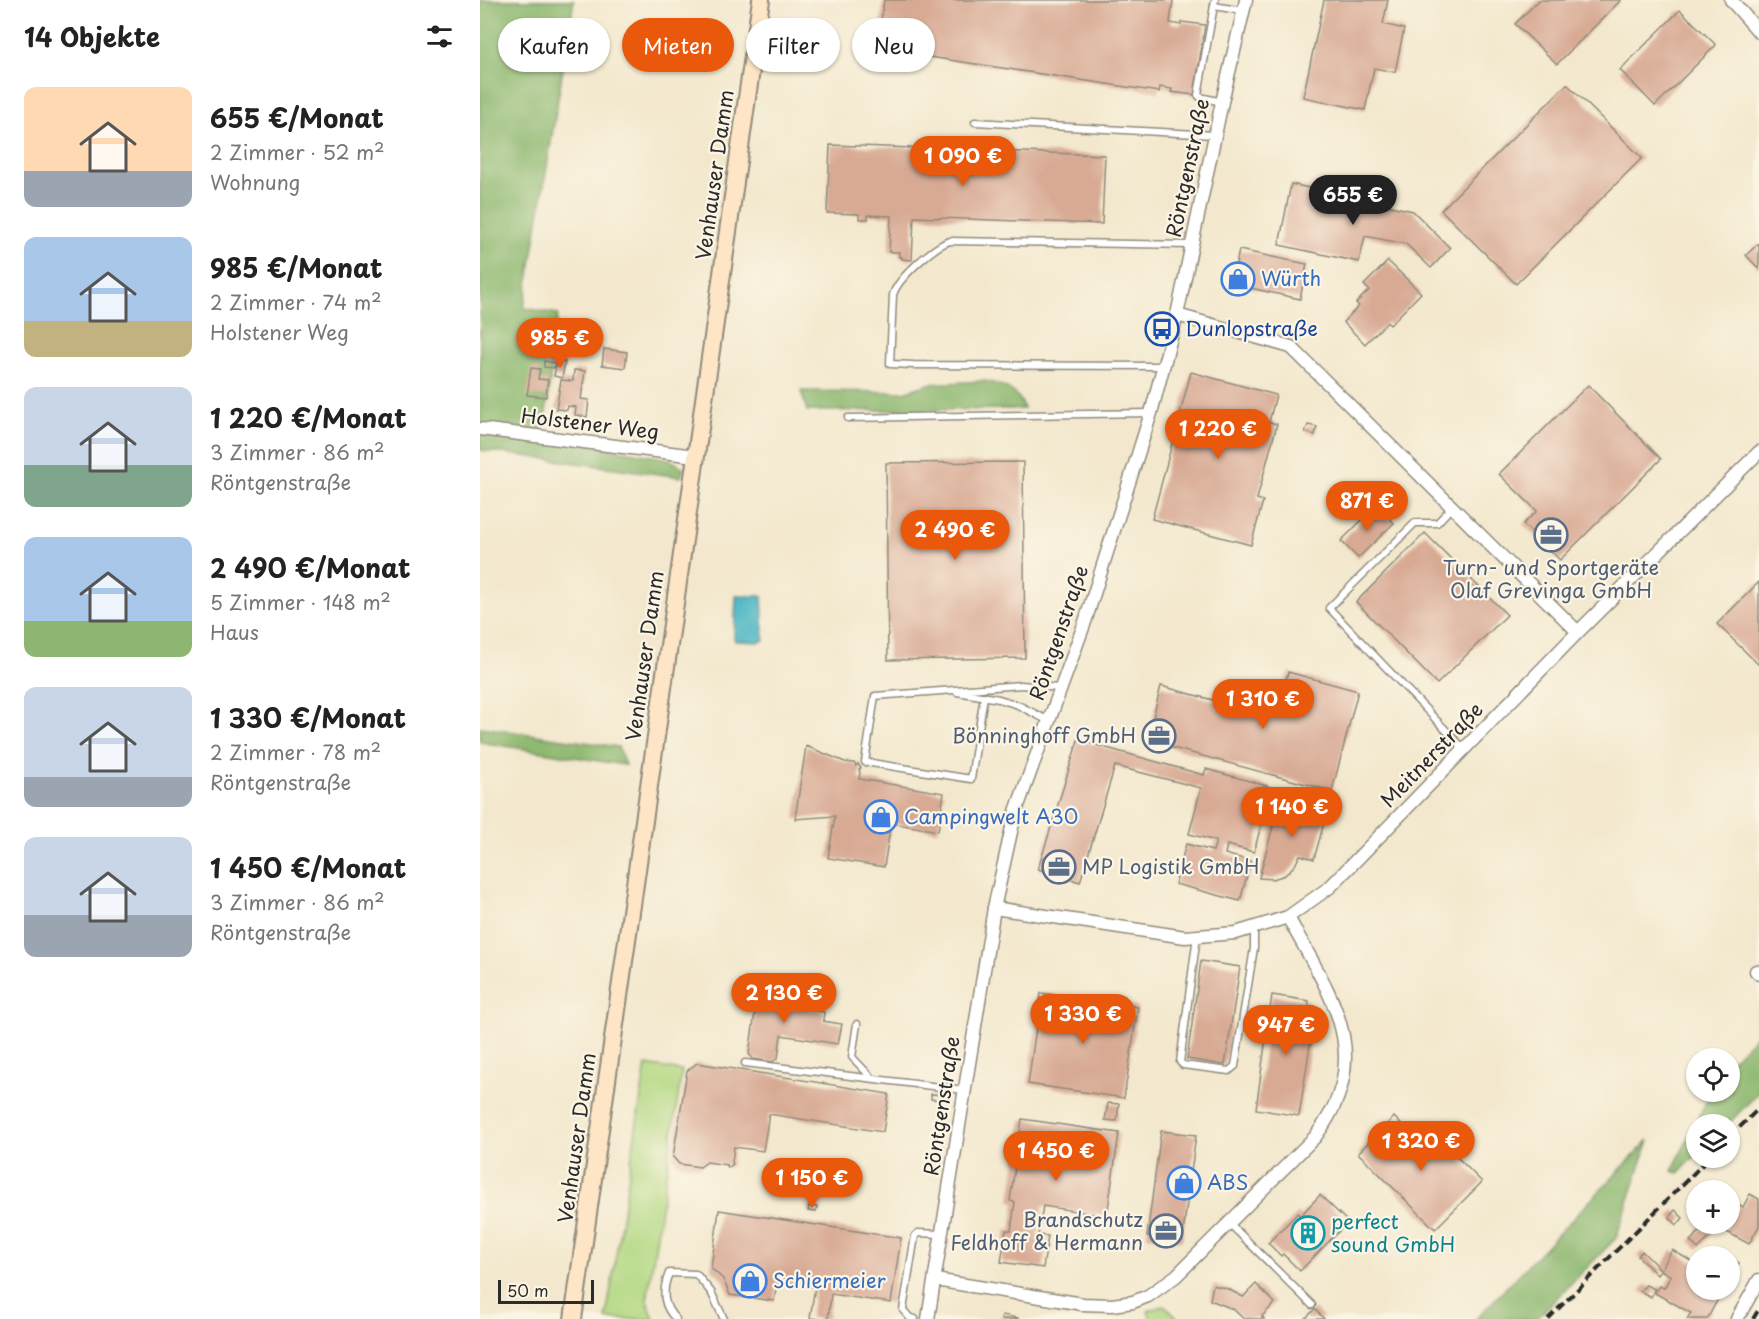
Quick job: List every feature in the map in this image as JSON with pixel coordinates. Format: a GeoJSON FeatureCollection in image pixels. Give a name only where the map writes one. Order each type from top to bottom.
{"type":"FeatureCollection","features":[{"type":"Feature","properties":{"kind":"main road","name":"Venhauser Damm"},"geometry":{"type":"LineString","coordinates":[[573,1319],[761,0]]}},
{"type":"Feature","properties":{"kind":"street"},"geometry":{"type":"LineString","coordinates":[[1731,0],[1759,32]]}},
{"type":"Feature","properties":{"kind":"street","name":"Röntgenstraße"},"geometry":{"type":"LineString","coordinates":[[928,1319],[994,908],[1015,814],[1084,622],[1151,413],[1177,315],[1245,5]]}},
{"type":"Feature","properties":{"kind":"street"},"geometry":{"type":"LineString","coordinates":[[1177,315],[1291,347],[1578,632]]}},
{"type":"Feature","properties":{"kind":"street","name":"Holstener Weg"},"geometry":{"type":"LineString","coordinates":[[480,429],[695,456]]}},
{"type":"Feature","properties":{"kind":"street","name":"Meitnerstraße"},"geometry":{"type":"LineString","coordinates":[[994,908],[1185,937],[1236,933],[1288,917],[1330,887],[1578,632],[1759,452]]}},
{"type":"Feature","properties":{"kind":"street"},"geometry":{"type":"LineString","coordinates":[[935,1280],[1083,1304],[1112,1305],[1133,1302],[1160,1290],[1230,1224],[1315,1137],[1324,1125],[1342,1087],[1346,1060],[1343,1031],[1337,1010],[1288,917]]}},
{"type":"Feature","properties":{"kind":"street"},"geometry":{"type":"LineString","coordinates":[[1737,1319],[1759,1280]]}},
{"type":"Feature","properties":{"kind":"lane"},"geometry":{"type":"LineString","coordinates":[[1222,102],[1198,95],[1214,3],[1245,5]]}},
{"type":"Feature","properties":{"kind":"lane"},"geometry":{"type":"LineString","coordinates":[[975,122],[1215,135]]}},
{"type":"Feature","properties":{"kind":"lane"},"geometry":{"type":"LineString","coordinates":[[1163,366],[890,364],[893,295],[897,286],[935,249],[950,242],[1192,245]]}},
{"type":"Feature","properties":{"kind":"lane"},"geometry":{"type":"LineString","coordinates":[[848,418],[1151,413]]}},
{"type":"Feature","properties":{"kind":"lane"},"geometry":{"type":"LineString","coordinates":[[1452,507],[1437,523],[1415,523],[1329,608],[1465,750]]}},
{"type":"Feature","properties":{"kind":"lane"},"geometry":{"type":"LineString","coordinates":[[984,696],[971,779],[865,762],[875,696],[1022,685],[1061,688]]}},
{"type":"Feature","properties":{"kind":"lane"},"geometry":{"type":"LineString","coordinates":[[944,690],[984,696],[1018,705],[1049,721]]}},
{"type":"Feature","properties":{"kind":"lane"},"geometry":{"type":"LineString","coordinates":[[1197,936],[1180,1062],[1183,1065],[1229,1071],[1234,1066],[1243,1021],[1254,948],[1254,928]]}},
{"type":"Feature","properties":{"kind":"lane"},"geometry":{"type":"LineString","coordinates":[[857,1024],[852,1057],[871,1078]]}},
{"type":"Feature","properties":{"kind":"lane"},"geometry":{"type":"LineString","coordinates":[[745,1063],[964,1090]]}},
{"type":"Feature","properties":{"kind":"lane"},"geometry":{"type":"LineString","coordinates":[[1230,1224],[1312,1305]]}},
{"type":"Feature","properties":{"kind":"lane"},"geometry":{"type":"LineString","coordinates":[[915,1319],[904,1316],[903,1310],[915,1236],[918,1233],[942,1234]]}},
{"type":"Feature","properties":{"kind":"lane"},"geometry":{"type":"LineString","coordinates":[[676,1319],[667,1311],[663,1294],[665,1282],[669,1273],[685,1272],[696,1274],[711,1292],[724,1319]]}},
{"type":"Feature","properties":{"kind":"green space"},"geometry":{"type":"Polygon","coordinates":[[[480,0],[574,0],[571,18],[498,18],[498,72],[562,72],[524,308],[558,314],[543,437],[669,459],[684,468],[681,477],[480,450],[480,0]]]}},
{"type":"Feature","properties":{"kind":"green space"},"geometry":{"type":"Polygon","coordinates":[[[985,381],[1014,393],[1024,409],[807,411],[801,391],[904,392],[929,384],[985,381]]]}},
{"type":"Feature","properties":{"kind":"green space"},"geometry":{"type":"Polygon","coordinates":[[[480,727],[618,747],[625,765],[480,742],[480,727]]]}},
{"type":"Feature","properties":{"kind":"green space"},"geometry":{"type":"Polygon","coordinates":[[[1759,1033],[1759,1092],[1738,1114],[1700,1114],[1706,1102],[1740,1102],[1740,1052],[1759,1033]]]}},
{"type":"Feature","properties":{"kind":"green space"},"geometry":{"type":"Polygon","coordinates":[[[646,1065],[682,1071],[647,1300],[654,1319],[606,1319],[646,1065]]]}},
{"type":"Feature","properties":{"kind":"green space"},"geometry":{"type":"Polygon","coordinates":[[[1649,1140],[1616,1238],[1536,1319],[1476,1319],[1649,1140]]]}},
{"type":"Feature","properties":{"kind":"green space"},"geometry":{"type":"Polygon","coordinates":[[[1686,1143],[1686,1166],[1679,1173],[1672,1171],[1686,1143]]]}},
{"type":"Feature","properties":{"kind":"green space"},"geometry":{"type":"Polygon","coordinates":[[[1164,1305],[1178,1319],[1151,1319],[1148,1311],[1164,1305]]]}},
{"type":"Feature","properties":{"kind":"water"},"geometry":{"type":"Polygon","coordinates":[[[736,596],[762,596],[764,640],[760,642],[735,641],[736,596]]]}},
{"type":"Feature","properties":{"kind":"building"},"geometry":{"type":"Polygon","coordinates":[[[884,0],[1173,0],[1170,23],[1205,25],[1194,95],[1171,92],[1172,89],[1160,87],[1159,92],[935,58],[935,18],[881,18],[884,0]]]}},
{"type":"Feature","properties":{"kind":"building"},"geometry":{"type":"Polygon","coordinates":[[[1324,0],[1388,0],[1383,24],[1404,29],[1395,72],[1374,68],[1365,110],[1303,97],[1324,0]]]}},
{"type":"Feature","properties":{"kind":"building"},"geometry":{"type":"Polygon","coordinates":[[[1539,0],[1621,0],[1557,64],[1515,24],[1539,0]]]}},
{"type":"Feature","properties":{"kind":"building"},"geometry":{"type":"Polygon","coordinates":[[[1680,10],[1716,45],[1655,106],[1620,70],[1680,10]]]}},
{"type":"Feature","properties":{"kind":"building"},"geometry":{"type":"Polygon","coordinates":[[[1567,84],[1642,158],[1516,284],[1441,210],[1567,84]]]}},
{"type":"Feature","properties":{"kind":"building"},"geometry":{"type":"Polygon","coordinates":[[[830,145],[1105,155],[1102,224],[914,217],[912,260],[902,259],[899,257],[899,252],[889,252],[891,216],[868,215],[868,219],[859,219],[859,214],[827,213],[830,145]]]}},
{"type":"Feature","properties":{"kind":"building"},"geometry":{"type":"Polygon","coordinates":[[[1291,184],[1413,211],[1450,248],[1431,268],[1406,244],[1365,236],[1359,262],[1279,245],[1291,184]]]}},
{"type":"Feature","properties":{"kind":"building"},"geometry":{"type":"Polygon","coordinates":[[[1759,243],[1759,269],[1746,255],[1759,243]]]}},
{"type":"Feature","properties":{"kind":"building"},"geometry":{"type":"Polygon","coordinates":[[[1239,250],[1307,264],[1300,299],[1232,284],[1239,250]]]}},
{"type":"Feature","properties":{"kind":"building"},"geometry":{"type":"Polygon","coordinates":[[[1388,261],[1421,293],[1390,325],[1387,322],[1365,344],[1343,322],[1359,306],[1356,303],[1369,290],[1364,285],[1388,261]]]}},
{"type":"Feature","properties":{"kind":"building"},"geometry":{"type":"Polygon","coordinates":[[[604,349],[627,352],[625,368],[602,365],[604,349]]]}},
{"type":"Feature","properties":{"kind":"building"},"geometry":{"type":"Polygon","coordinates":[[[544,361],[555,363],[554,368],[544,367],[544,361]]]}},
{"type":"Feature","properties":{"kind":"building"},"geometry":{"type":"Polygon","coordinates":[[[557,361],[565,362],[562,378],[554,376],[557,361]]]}},
{"type":"Feature","properties":{"kind":"building"},"geometry":{"type":"Polygon","coordinates":[[[531,368],[540,369],[538,379],[548,380],[546,397],[527,395],[531,368]]]}},
{"type":"Feature","properties":{"kind":"building"},"geometry":{"type":"Polygon","coordinates":[[[574,370],[585,371],[581,399],[589,400],[587,417],[575,415],[576,407],[568,406],[567,410],[556,409],[561,380],[573,381],[574,370]]]}},
{"type":"Feature","properties":{"kind":"building"},"geometry":{"type":"Polygon","coordinates":[[[1191,372],[1276,395],[1269,422],[1277,424],[1257,499],[1263,501],[1251,545],[1152,519],[1191,372]]]}},
{"type":"Feature","properties":{"kind":"building"},"geometry":{"type":"Polygon","coordinates":[[[1588,385],[1661,459],[1560,560],[1523,524],[1537,511],[1499,474],[1588,385]]]}},
{"type":"Feature","properties":{"kind":"building"},"geometry":{"type":"Polygon","coordinates":[[[1308,425],[1317,427],[1315,435],[1305,432],[1308,425]]]}},
{"type":"Feature","properties":{"kind":"building"},"geometry":{"type":"Polygon","coordinates":[[[1023,462],[1025,658],[888,660],[886,463],[1023,462]]]}},
{"type":"Feature","properties":{"kind":"building"},"geometry":{"type":"Polygon","coordinates":[[[1376,506],[1394,523],[1358,558],[1341,541],[1376,506]]]}},
{"type":"Feature","properties":{"kind":"building"},"geometry":{"type":"Polygon","coordinates":[[[1425,533],[1507,615],[1437,684],[1356,602],[1425,533]]]}},
{"type":"Feature","properties":{"kind":"building"},"geometry":{"type":"Polygon","coordinates":[[[1759,582],[1759,665],[1717,624],[1759,582]]]}},
{"type":"Feature","properties":{"kind":"building"},"geometry":{"type":"Polygon","coordinates":[[[1288,672],[1358,691],[1332,791],[1147,741],[1161,686],[1276,717],[1288,672]]]}},
{"type":"Feature","properties":{"kind":"building"},"geometry":{"type":"Polygon","coordinates":[[[1078,740],[1204,775],[1206,769],[1271,787],[1254,852],[1227,845],[1225,854],[1251,861],[1240,901],[1175,884],[1186,844],[1213,851],[1216,841],[1189,834],[1201,788],[1115,766],[1080,882],[1038,869],[1078,740]]]}},
{"type":"Feature","properties":{"kind":"building"},"geometry":{"type":"Polygon","coordinates":[[[806,746],[845,762],[854,763],[856,766],[858,764],[861,768],[859,779],[944,793],[938,831],[891,823],[884,867],[828,858],[835,816],[795,819],[806,746]]]}},
{"type":"Feature","properties":{"kind":"building"},"geometry":{"type":"Polygon","coordinates":[[[1280,800],[1327,812],[1314,859],[1300,855],[1295,865],[1285,875],[1273,879],[1259,878],[1280,800]]]}},
{"type":"Feature","properties":{"kind":"building"},"geometry":{"type":"Polygon","coordinates":[[[1201,961],[1240,967],[1225,1065],[1187,1059],[1201,961]]]}},
{"type":"Feature","properties":{"kind":"building"},"geometry":{"type":"Polygon","coordinates":[[[754,981],[780,985],[777,1004],[824,1012],[823,1021],[842,1024],[838,1044],[781,1035],[778,1058],[772,1062],[753,1059],[749,1054],[756,1006],[750,1005],[754,981]]]}},
{"type":"Feature","properties":{"kind":"building"},"geometry":{"type":"Polygon","coordinates":[[[1041,993],[1138,1007],[1124,1098],[1028,1084],[1041,993]]]}},
{"type":"Feature","properties":{"kind":"building"},"geometry":{"type":"Polygon","coordinates":[[[1272,995],[1309,1001],[1308,1012],[1315,1013],[1299,1116],[1256,1109],[1272,995]]]}},
{"type":"Feature","properties":{"kind":"building"},"geometry":{"type":"Polygon","coordinates":[[[697,1063],[889,1094],[883,1132],[769,1114],[763,1151],[734,1147],[733,1164],[728,1168],[727,1165],[707,1162],[700,1167],[679,1164],[673,1157],[687,1071],[697,1063]]]}},
{"type":"Feature","properties":{"kind":"building"},"geometry":{"type":"Polygon","coordinates":[[[931,1094],[942,1095],[941,1100],[931,1099],[931,1094]]]}},
{"type":"Feature","properties":{"kind":"building"},"geometry":{"type":"Polygon","coordinates":[[[1108,1103],[1119,1104],[1117,1121],[1105,1120],[1108,1103]]]}},
{"type":"Feature","properties":{"kind":"building"},"geometry":{"type":"Polygon","coordinates":[[[1394,1117],[1423,1146],[1435,1135],[1482,1182],[1435,1229],[1358,1153],[1394,1117]]]}},
{"type":"Feature","properties":{"kind":"building"},"geometry":{"type":"Polygon","coordinates":[[[1022,1119],[1119,1133],[1107,1216],[1043,1206],[1038,1235],[1048,1236],[1043,1268],[1001,1262],[1006,1230],[1011,1231],[1015,1202],[1010,1201],[1022,1119]]]}},
{"type":"Feature","properties":{"kind":"building"},"geometry":{"type":"Polygon","coordinates":[[[1161,1131],[1196,1135],[1182,1241],[1147,1236],[1161,1131]]]}},
{"type":"Feature","properties":{"kind":"building"},"geometry":{"type":"Polygon","coordinates":[[[1750,1194],[1759,1199],[1759,1226],[1749,1244],[1731,1234],[1740,1234],[1740,1205],[1743,1207],[1750,1194]]]}},
{"type":"Feature","properties":{"kind":"building","name":"perfect sound GmbH"},"geometry":{"type":"Polygon","coordinates":[[[1320,1195],[1348,1222],[1300,1271],[1268,1243],[1298,1213],[1300,1216],[1320,1195]]]}},
{"type":"Feature","properties":{"kind":"building"},"geometry":{"type":"Polygon","coordinates":[[[809,1206],[817,1207],[816,1212],[808,1211],[809,1206]]]}},
{"type":"Feature","properties":{"kind":"building"},"geometry":{"type":"Polygon","coordinates":[[[719,1210],[901,1238],[891,1303],[831,1294],[828,1319],[819,1319],[810,1318],[815,1287],[793,1285],[778,1279],[774,1301],[730,1295],[723,1279],[711,1268],[719,1210]]]}},
{"type":"Feature","properties":{"kind":"building"},"geometry":{"type":"Polygon","coordinates":[[[1675,1210],[1683,1218],[1677,1225],[1669,1217],[1675,1210]]]}},
{"type":"Feature","properties":{"kind":"building"},"geometry":{"type":"Polygon","coordinates":[[[1697,1234],[1712,1235],[1701,1246],[1695,1246],[1690,1241],[1697,1234]]]}},
{"type":"Feature","properties":{"kind":"building"},"geometry":{"type":"Polygon","coordinates":[[[1672,1250],[1686,1258],[1686,1300],[1717,1300],[1707,1319],[1687,1319],[1691,1313],[1655,1293],[1659,1286],[1664,1288],[1671,1276],[1661,1270],[1672,1250]]]}},
{"type":"Feature","properties":{"kind":"building"},"geometry":{"type":"Polygon","coordinates":[[[1642,1251],[1661,1270],[1657,1275],[1638,1256],[1642,1251]]]}},
{"type":"Feature","properties":{"kind":"building"},"geometry":{"type":"Polygon","coordinates":[[[1256,1284],[1275,1303],[1262,1316],[1264,1319],[1244,1319],[1233,1309],[1210,1300],[1213,1285],[1228,1289],[1243,1297],[1256,1284]]]}},
{"type":"Feature","properties":{"kind":"building"},"geometry":{"type":"Polygon","coordinates":[[[1646,1285],[1655,1289],[1651,1297],[1640,1291],[1646,1285]]]}},
{"type":"Feature","properties":{"kind":"building"},"geometry":{"type":"Polygon","coordinates":[[[1315,1309],[1324,1319],[1305,1319],[1315,1309]]]}},
{"type":"Feature","properties":{"kind":"building"},"geometry":{"type":"Polygon","coordinates":[[[1002,1315],[1018,1318],[1018,1319],[1001,1319],[1002,1315]]]}},
{"type":"Feature","properties":{"kind":"railway"},"geometry":{"type":"LineString","coordinates":[[1740,1127],[1759,1108]]}},
{"type":"Feature","properties":{"kind":"railway"},"geometry":{"type":"LineString","coordinates":[[1548,1319],[1699,1168]]}},
{"type":"Feature","properties":{"kind":"railway"},"geometry":{"type":"LineString","coordinates":[[1753,1319],[1759,1309]]}},
{"type":"Feature","properties":{"kind":"place","name":"Würth"},"geometry":{"type":"Point","coordinates":[1238,279]}},
{"type":"Feature","properties":{"kind":"place","name":"Dunlopstraße"},"geometry":{"type":"Point","coordinates":[1162,329]}},
{"type":"Feature","properties":{"kind":"place","name":"Turn- und Sportgeräte Olaf Grevinga GmbH"},"geometry":{"type":"Point","coordinates":[1551,535]}},
{"type":"Feature","properties":{"kind":"place","name":"Bönninghoff GmbH"},"geometry":{"type":"Point","coordinates":[1159,736]}},
{"type":"Feature","properties":{"kind":"place","name":"Campingwelt A30"},"geometry":{"type":"Point","coordinates":[881,817]}},
{"type":"Feature","properties":{"kind":"place","name":"MP Logistik GmbH"},"geometry":{"type":"Point","coordinates":[1059,867]}},
{"type":"Feature","properties":{"kind":"place","name":"ABS"},"geometry":{"type":"Point","coordinates":[1184,1183]}},
{"type":"Feature","properties":{"kind":"place","name":"Brandschutz Feldhoff & Hermann"},"geometry":{"type":"Point","coordinates":[1166,1231]}},
{"type":"Feature","properties":{"kind":"place","name":"perfect sound GmbH"},"geometry":{"type":"Point","coordinates":[1308,1233]}},
{"type":"Feature","properties":{"kind":"place","name":"Schiermeier"},"geometry":{"type":"Point","coordinates":[750,1281]}}]}
